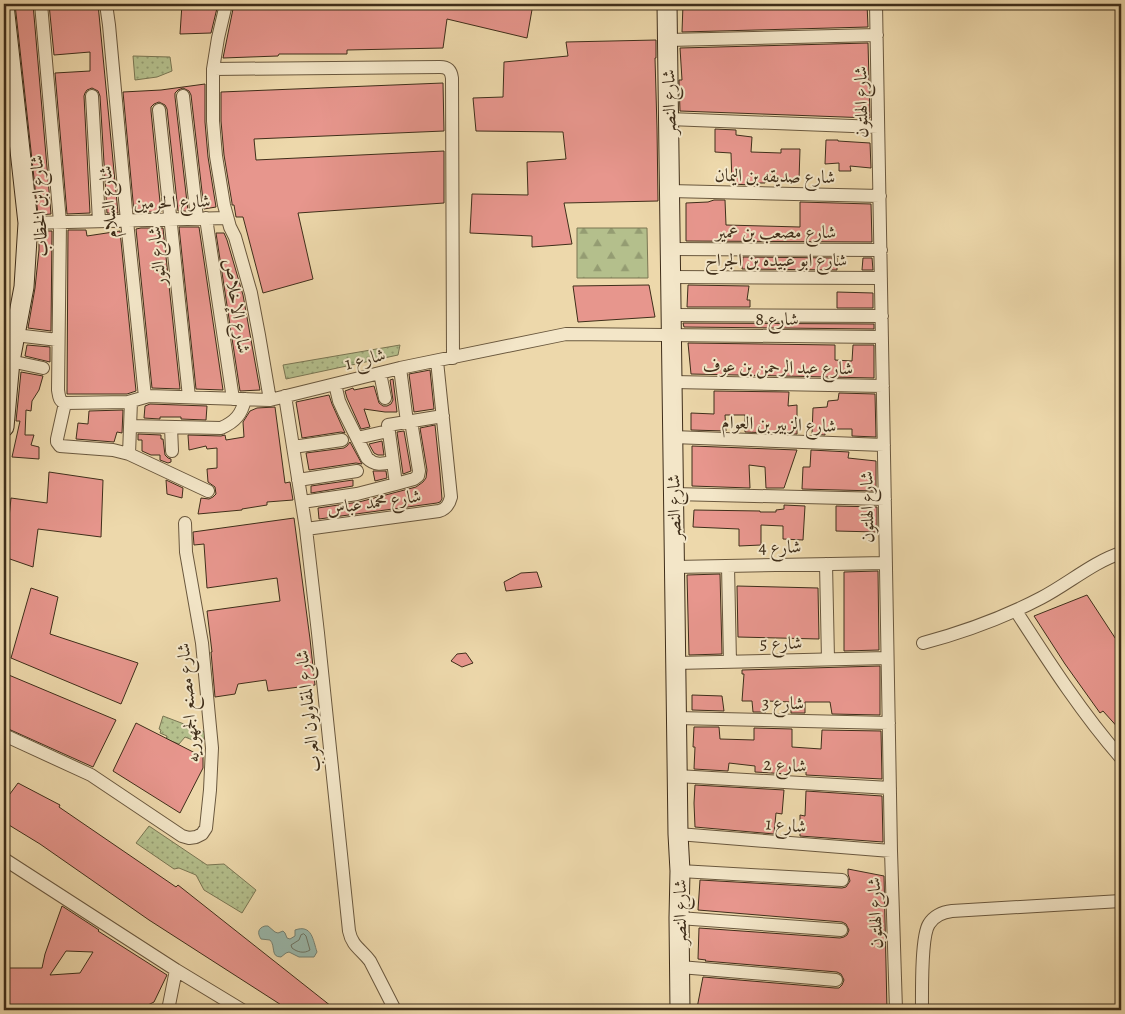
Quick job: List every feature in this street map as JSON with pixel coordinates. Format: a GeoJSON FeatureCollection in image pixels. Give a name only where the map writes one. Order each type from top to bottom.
{"type":"FeatureCollection","features":[{"type":"Feature","properties":{"kind":"street","name":"شارع ابن الخطاب"},"geometry":{"type":"LineString","coordinates":[[41,4],[60,222],[58,390],[61,401],[65,403]]}},
{"type":"Feature","properties":{"kind":"street","name":"شارع السلام"},"geometry":{"type":"LineString","coordinates":[[106,4],[146,397]]}},
{"type":"Feature","properties":{"kind":"street"},"geometry":{"type":"LineString","coordinates":[[226,4],[213,69],[214,138],[224,205],[251,293],[270,400]]}},
{"type":"Feature","properties":{"kind":"street","name":"شارع النصر"},"geometry":{"type":"LineString","coordinates":[[668,4],[680,871],[680,1010]]}},
{"type":"Feature","properties":{"kind":"street","name":"شارع الهلتون"},"geometry":{"type":"LineString","coordinates":[[876,4],[887,658],[896,1010]]}},
{"type":"Feature","properties":{"kind":"street"},"geometry":{"type":"LineString","coordinates":[[4,5],[28,223],[24,287],[10,361],[4,427]]}},
{"type":"Feature","properties":{"kind":"street"},"geometry":{"type":"LineString","coordinates":[[668,40],[877,35]]}},
{"type":"Feature","properties":{"kind":"street"},"geometry":{"type":"LineString","coordinates":[[213,69],[440,67],[449,69],[452,78],[453,358]]}},
{"type":"Feature","properties":{"kind":"street"},"geometry":{"type":"LineString","coordinates":[[92,96],[99,221]]}},
{"type":"Feature","properties":{"kind":"street","name":"شارع الإخلاص"},"geometry":{"type":"LineString","coordinates":[[184,96],[202,218],[239,399]]}},
{"type":"Feature","properties":{"kind":"street","name":"شارع النور"},"geometry":{"type":"LineString","coordinates":[[159,110],[189,398]]}},
{"type":"Feature","properties":{"kind":"street"},"geometry":{"type":"LineString","coordinates":[[669,119],[878,127]]}},
{"type":"Feature","properties":{"kind":"street","name":"شارع صديقه بن اليمان"},"geometry":{"type":"LineString","coordinates":[[670,190],[880,196]]}},
{"type":"Feature","properties":{"kind":"street","name":"شارع الحرمين"},"geometry":{"type":"LineString","coordinates":[[28,223],[227,218]]}},
{"type":"Feature","properties":{"kind":"street","name":"شارع مصعب بن عمير"},"geometry":{"type":"LineString","coordinates":[[671,249],[880,250]]}},
{"type":"Feature","properties":{"kind":"street","name":"شارع ابو عبيده بن الجراح"},"geometry":{"type":"LineString","coordinates":[[671,277],[881,278]]}},
{"type":"Feature","properties":{"kind":"street"},"geometry":{"type":"LineString","coordinates":[[672,315],[882,316]]}},
{"type":"Feature","properties":{"kind":"street","name":"شارع 1"},"geometry":{"type":"LineString","coordinates":[[65,403],[131,401],[146,397],[270,400],[400,368],[566,334],[672,336]]}},
{"type":"Feature","properties":{"kind":"street"},"geometry":{"type":"LineString","coordinates":[[15,335],[58,340]]}},
{"type":"Feature","properties":{"kind":"street","name":"شارع 8"},"geometry":{"type":"LineString","coordinates":[[672,336],[882,337]]}},
{"type":"Feature","properties":{"kind":"street"},"geometry":{"type":"LineString","coordinates":[[10,361],[43,368]]}},
{"type":"Feature","properties":{"kind":"street"},"geometry":{"type":"LineString","coordinates":[[396,484],[388,426],[390,424],[443,416],[437,361]]}},
{"type":"Feature","properties":{"kind":"street"},"geometry":{"type":"LineString","coordinates":[[302,502],[357,494],[418,476],[419,471],[400,368]]}},
{"type":"Feature","properties":{"kind":"street"},"geometry":{"type":"LineString","coordinates":[[380,373],[385,398]]}},
{"type":"Feature","properties":{"kind":"street","name":"شارع عبد الرحمن بن عوف"},"geometry":{"type":"LineString","coordinates":[[672,382],[883,386]]}},
{"type":"Feature","properties":{"kind":"street"},"geometry":{"type":"LineString","coordinates":[[335,384],[342,407],[364,454],[370,462],[380,464],[393,462]]}},
{"type":"Feature","properties":{"kind":"street","name":"شارع المقاولون العرب"},"geometry":{"type":"LineString","coordinates":[[285,396],[306,529],[349,931],[354,944],[370,961],[395,1010]]}},
{"type":"Feature","properties":{"kind":"street"},"geometry":{"type":"LineString","coordinates":[[130,426],[220,428],[228,425],[240,414],[243,407],[239,399]]}},
{"type":"Feature","properties":{"kind":"street"},"geometry":{"type":"LineString","coordinates":[[129,454],[131,401]]}},
{"type":"Feature","properties":{"kind":"street"},"geometry":{"type":"LineString","coordinates":[[65,403],[57,439],[60,446],[113,450],[129,454],[208,491]]}},
{"type":"Feature","properties":{"kind":"street","name":"شارع محمد عباس"},"geometry":{"type":"LineString","coordinates":[[306,529],[438,511],[447,507],[451,498],[443,416]]}},
{"type":"Feature","properties":{"kind":"street"},"geometry":{"type":"LineString","coordinates":[[171,427],[172,451]]}},
{"type":"Feature","properties":{"kind":"street"},"geometry":{"type":"LineString","coordinates":[[357,438],[388,431]]}},
{"type":"Feature","properties":{"kind":"street","name":"شارع الزبير بن العوام"},"geometry":{"type":"LineString","coordinates":[[673,437],[884,445]]}},
{"type":"Feature","properties":{"kind":"street"},"geometry":{"type":"LineString","coordinates":[[293,447],[342,440]]}},
{"type":"Feature","properties":{"kind":"street"},"geometry":{"type":"LineString","coordinates":[[298,480],[356,470]]}},
{"type":"Feature","properties":{"kind":"street"},"geometry":{"type":"LineString","coordinates":[[674,494],[885,499]]}},
{"type":"Feature","properties":{"kind":"street","name":"شارع مصنع الجمهوريه"},"geometry":{"type":"LineString","coordinates":[[4,735],[91,774],[182,836],[189,838],[202,834],[206,828],[207,821],[212,748],[202,643],[186,552],[185,523]]}},
{"type":"Feature","properties":{"kind":"street"},"geometry":{"type":"LineString","coordinates":[[923,643],[970,629],[1016,610],[1067,584],[1107,558],[1121,553]]}},
{"type":"Feature","properties":{"kind":"street"},"geometry":{"type":"LineString","coordinates":[[826,564],[828,659]]}},
{"type":"Feature","properties":{"kind":"street","name":"شارع 4"},"geometry":{"type":"LineString","coordinates":[[675,567],[886,564]]}},
{"type":"Feature","properties":{"kind":"street"},"geometry":{"type":"LineString","coordinates":[[728,566],[730,662]]}},
{"type":"Feature","properties":{"kind":"street"},"geometry":{"type":"LineString","coordinates":[[1016,610],[1062,682],[1121,758]]}},
{"type":"Feature","properties":{"kind":"street","name":"شارع 5"},"geometry":{"type":"LineString","coordinates":[[676,663],[887,658]]}},
{"type":"Feature","properties":{"kind":"street","name":"شارع 3"},"geometry":{"type":"LineString","coordinates":[[677,718],[889,723]]}},
{"type":"Feature","properties":{"kind":"street","name":"شارع 2"},"geometry":{"type":"LineString","coordinates":[[678,776],[890,788]]}},
{"type":"Feature","properties":{"kind":"street","name":"شارع 1"},"geometry":{"type":"LineString","coordinates":[[678,834],[891,851]]}},
{"type":"Feature","properties":{"kind":"street"},"geometry":{"type":"LineString","coordinates":[[4,860],[242,1010]]}},
{"type":"Feature","properties":{"kind":"street"},"geometry":{"type":"LineString","coordinates":[[680,871],[842,880]]}},
{"type":"Feature","properties":{"kind":"street"},"geometry":{"type":"LineString","coordinates":[[922,1010],[924,937],[929,924],[939,915],[952,911],[1121,901]]}},
{"type":"Feature","properties":{"kind":"street"},"geometry":{"type":"LineString","coordinates":[[679,918],[841,930]]}},
{"type":"Feature","properties":{"kind":"street"},"geometry":{"type":"LineString","coordinates":[[680,967],[836,980]]}},
{"type":"Feature","properties":{"kind":"street"},"geometry":{"type":"LineString","coordinates":[[168,1010],[176,970]]}},
{"type":"Feature","properties":{"kind":"green space"},"geometry":{"type":"Polygon","coordinates":[[[133,56],[170,57],[172,71],[157,77],[135,80],[133,56]]]}},
{"type":"Feature","properties":{"kind":"green space"},"geometry":{"type":"Polygon","coordinates":[[[577,228],[647,228],[648,278],[577,278],[577,228]]]}},
{"type":"Feature","properties":{"kind":"green space"},"geometry":{"type":"Polygon","coordinates":[[[400,345],[398,355],[286,379],[283,365],[400,345]]]}},
{"type":"Feature","properties":{"kind":"green space"},"geometry":{"type":"Polygon","coordinates":[[[163,716],[205,732],[204,739],[198,736],[195,741],[185,737],[179,744],[166,739],[167,736],[160,733],[161,730],[159,729],[163,716]]]}},
{"type":"Feature","properties":{"kind":"green space"},"geometry":{"type":"Polygon","coordinates":[[[149,826],[207,865],[224,864],[256,890],[242,913],[204,890],[196,875],[179,868],[174,869],[136,843],[149,826]]]}},
{"type":"Feature","properties":{"kind":"water"},"geometry":{"type":"Polygon","coordinates":[[[265,926],[278,933],[283,931],[287,938],[290,939],[295,936],[295,930],[305,929],[311,934],[317,952],[314,957],[299,957],[289,952],[278,957],[274,953],[272,942],[260,937],[260,929],[265,926]]]}},
{"type":"Feature","properties":{"kind":"building"},"geometry":{"type":"Polygon","coordinates":[[[15,4],[33,4],[51,214],[38,215],[15,4]]]}},
{"type":"Feature","properties":{"kind":"building"},"geometry":{"type":"Polygon","coordinates":[[[49,4],[98,4],[118,213],[107,213],[100,96],[98,91],[92,88],[87,90],[84,96],[90,213],[67,214],[55,73],[90,71],[90,52],[54,55],[49,4]]]}},
{"type":"Feature","properties":{"kind":"building"},"geometry":{"type":"Polygon","coordinates":[[[182,4],[218,4],[211,33],[180,34],[182,4]]]}},
{"type":"Feature","properties":{"kind":"building"},"geometry":{"type":"Polygon","coordinates":[[[234,4],[533,4],[527,38],[447,19],[443,48],[347,50],[347,54],[279,54],[278,56],[223,58],[234,4]]]}},
{"type":"Feature","properties":{"kind":"building"},"geometry":{"type":"Polygon","coordinates":[[[683,4],[867,4],[868,27],[682,32],[683,4]]]}},
{"type":"Feature","properties":{"kind":"building"},"geometry":{"type":"Polygon","coordinates":[[[656,40],[658,201],[564,203],[572,244],[532,247],[532,236],[470,233],[472,194],[528,195],[527,162],[566,159],[563,132],[476,131],[473,98],[503,97],[504,62],[568,56],[566,42],[656,40]]]}},
{"type":"Feature","properties":{"kind":"building"},"geometry":{"type":"Polygon","coordinates":[[[868,43],[870,118],[680,111],[679,80],[682,80],[680,48],[868,43]]]}},
{"type":"Feature","properties":{"kind":"building"},"geometry":{"type":"Polygon","coordinates":[[[443,83],[444,131],[254,139],[256,160],[444,151],[444,203],[298,213],[313,279],[263,293],[243,217],[236,217],[234,205],[232,205],[224,155],[221,92],[443,83]]]}},
{"type":"Feature","properties":{"kind":"building"},"geometry":{"type":"Polygon","coordinates":[[[205,84],[205,122],[208,157],[216,207],[204,209],[191,95],[189,91],[183,88],[175,93],[175,97],[188,211],[178,211],[167,109],[165,105],[159,102],[151,107],[151,111],[161,212],[134,212],[123,92],[161,90],[205,84]]]}},
{"type":"Feature","properties":{"kind":"building"},"geometry":{"type":"Polygon","coordinates":[[[715,129],[736,130],[736,135],[752,137],[751,152],[781,153],[781,149],[800,149],[799,180],[765,179],[765,183],[751,183],[751,185],[732,184],[731,153],[715,152],[715,129]]]}},
{"type":"Feature","properties":{"kind":"building"},"geometry":{"type":"Polygon","coordinates":[[[826,140],[870,143],[871,168],[850,166],[851,171],[839,171],[839,163],[825,164],[826,140]]]}},
{"type":"Feature","properties":{"kind":"building"},"geometry":{"type":"Polygon","coordinates":[[[725,200],[726,225],[800,227],[800,202],[871,204],[872,242],[686,241],[686,203],[725,200]]]}},
{"type":"Feature","properties":{"kind":"building"},"geometry":{"type":"Polygon","coordinates":[[[179,227],[199,227],[223,390],[196,389],[179,227]]]}},
{"type":"Feature","properties":{"kind":"building"},"geometry":{"type":"Polygon","coordinates":[[[163,228],[180,389],[152,388],[136,229],[163,228]]]}},
{"type":"Feature","properties":{"kind":"building"},"geometry":{"type":"Polygon","coordinates":[[[68,230],[86,230],[87,236],[120,231],[136,391],[127,394],[67,394],[68,230]]]}},
{"type":"Feature","properties":{"kind":"building"},"geometry":{"type":"Polygon","coordinates":[[[39,231],[52,231],[51,331],[28,328],[35,288],[39,231]]]}},
{"type":"Feature","properties":{"kind":"building"},"geometry":{"type":"Polygon","coordinates":[[[216,233],[224,233],[243,295],[260,390],[240,391],[216,233]]]}},
{"type":"Feature","properties":{"kind":"building"},"geometry":{"type":"Polygon","coordinates":[[[743,257],[837,258],[837,270],[742,269],[743,257]]]}},
{"type":"Feature","properties":{"kind":"building"},"geometry":{"type":"Polygon","coordinates":[[[863,258],[872,258],[873,270],[862,270],[863,258]]]}},
{"type":"Feature","properties":{"kind":"building"},"geometry":{"type":"Polygon","coordinates":[[[649,285],[655,317],[578,322],[573,286],[649,285]]]}},
{"type":"Feature","properties":{"kind":"building"},"geometry":{"type":"Polygon","coordinates":[[[688,285],[749,286],[747,300],[750,300],[750,307],[687,307],[688,285]]]}},
{"type":"Feature","properties":{"kind":"building"},"geometry":{"type":"Polygon","coordinates":[[[837,292],[873,293],[873,308],[837,308],[837,292]]]}},
{"type":"Feature","properties":{"kind":"building"},"geometry":{"type":"Polygon","coordinates":[[[683,323],[874,324],[874,329],[684,327],[683,323]]]}},
{"type":"Feature","properties":{"kind":"building"},"geometry":{"type":"Polygon","coordinates":[[[688,343],[835,345],[835,360],[852,361],[853,345],[874,345],[874,378],[691,374],[688,343]]]}},
{"type":"Feature","properties":{"kind":"building"},"geometry":{"type":"Polygon","coordinates":[[[27,345],[50,347],[50,362],[25,356],[27,345]]]}},
{"type":"Feature","properties":{"kind":"building"},"geometry":{"type":"Polygon","coordinates":[[[430,370],[434,409],[414,412],[409,374],[430,370]]]}},
{"type":"Feature","properties":{"kind":"building"},"geometry":{"type":"Polygon","coordinates":[[[21,372],[43,376],[39,390],[32,401],[31,411],[26,410],[25,435],[34,435],[31,445],[39,447],[39,459],[12,457],[20,421],[16,421],[21,372]]]}},
{"type":"Feature","properties":{"kind":"building"},"geometry":{"type":"Polygon","coordinates":[[[393,379],[397,412],[364,409],[370,427],[361,429],[345,391],[353,388],[354,390],[374,386],[379,403],[387,406],[393,400],[390,380],[393,379]]]}},
{"type":"Feature","properties":{"kind":"building"},"geometry":{"type":"Polygon","coordinates":[[[714,391],[789,392],[788,406],[797,405],[797,434],[745,432],[745,415],[725,415],[726,431],[691,430],[691,413],[714,414],[714,391]]]}},
{"type":"Feature","properties":{"kind":"building"},"geometry":{"type":"Polygon","coordinates":[[[839,393],[875,394],[876,437],[852,436],[852,429],[825,429],[825,435],[812,434],[813,408],[827,407],[828,401],[838,400],[839,393]]]}},
{"type":"Feature","properties":{"kind":"building"},"geometry":{"type":"Polygon","coordinates":[[[329,395],[345,433],[302,438],[296,402],[329,395]]]}},
{"type":"Feature","properties":{"kind":"building"},"geometry":{"type":"Polygon","coordinates":[[[150,404],[207,406],[206,420],[181,419],[181,417],[144,418],[145,406],[150,404]]]}},
{"type":"Feature","properties":{"kind":"building"},"geometry":{"type":"Polygon","coordinates":[[[275,407],[285,483],[290,482],[293,500],[267,502],[267,505],[242,510],[198,514],[201,498],[209,499],[216,494],[215,487],[208,482],[207,469],[217,468],[217,448],[207,449],[206,446],[189,450],[188,435],[225,435],[226,440],[244,437],[243,422],[250,411],[257,408],[275,407]]]}},
{"type":"Feature","properties":{"kind":"building"},"geometry":{"type":"Polygon","coordinates":[[[123,410],[122,433],[117,432],[114,442],[76,439],[78,423],[88,424],[89,411],[123,410]]]}},
{"type":"Feature","properties":{"kind":"building"},"geometry":{"type":"Polygon","coordinates":[[[435,425],[442,499],[440,502],[319,519],[318,508],[359,502],[416,487],[423,482],[426,478],[427,470],[420,428],[435,425]]]}},
{"type":"Feature","properties":{"kind":"building"},"geometry":{"type":"Polygon","coordinates":[[[404,431],[411,471],[403,474],[397,432],[404,431]]]}},
{"type":"Feature","properties":{"kind":"building"},"geometry":{"type":"Polygon","coordinates":[[[138,434],[161,435],[165,455],[171,459],[171,462],[168,463],[160,460],[160,455],[151,455],[142,451],[142,440],[138,440],[138,434]]]}},
{"type":"Feature","properties":{"kind":"building"},"geometry":{"type":"Polygon","coordinates":[[[382,441],[384,455],[378,455],[374,453],[369,444],[382,441]]]}},
{"type":"Feature","properties":{"kind":"building"},"geometry":{"type":"Polygon","coordinates":[[[350,442],[362,464],[356,463],[309,470],[306,453],[344,448],[350,442]]]}},
{"type":"Feature","properties":{"kind":"building"},"geometry":{"type":"Polygon","coordinates":[[[692,446],[797,450],[784,488],[766,488],[765,467],[749,465],[750,488],[692,486],[692,446]]]}},
{"type":"Feature","properties":{"kind":"building"},"geometry":{"type":"Polygon","coordinates":[[[811,450],[849,452],[848,458],[876,461],[876,491],[802,489],[803,467],[810,467],[811,450]]]}},
{"type":"Feature","properties":{"kind":"building"},"geometry":{"type":"Polygon","coordinates":[[[373,471],[386,471],[387,478],[375,481],[373,471]]]}},
{"type":"Feature","properties":{"kind":"building"},"geometry":{"type":"Polygon","coordinates":[[[49,472],[103,480],[101,537],[38,529],[33,567],[7,558],[11,498],[47,503],[49,472]]]}},
{"type":"Feature","properties":{"kind":"building"},"geometry":{"type":"Polygon","coordinates":[[[166,480],[183,488],[182,498],[167,494],[166,480]]]}},
{"type":"Feature","properties":{"kind":"building"},"geometry":{"type":"Polygon","coordinates":[[[353,480],[353,486],[311,493],[311,486],[353,480]]]}},
{"type":"Feature","properties":{"kind":"building"},"geometry":{"type":"Polygon","coordinates":[[[784,505],[805,506],[803,540],[783,539],[783,526],[761,525],[761,545],[739,546],[739,529],[693,527],[694,510],[776,512],[776,510],[784,509],[784,505]]]}},
{"type":"Feature","properties":{"kind":"building"},"geometry":{"type":"Polygon","coordinates":[[[836,506],[877,507],[877,532],[836,531],[836,506]]]}},
{"type":"Feature","properties":{"kind":"building"},"geometry":{"type":"Polygon","coordinates":[[[294,518],[315,685],[268,691],[266,680],[238,684],[235,694],[215,697],[207,611],[280,601],[277,578],[207,588],[204,544],[194,545],[193,532],[294,518]]]}},
{"type":"Feature","properties":{"kind":"building"},"geometry":{"type":"Polygon","coordinates":[[[878,571],[879,650],[844,651],[844,572],[878,571]]]}},
{"type":"Feature","properties":{"kind":"building"},"geometry":{"type":"Polygon","coordinates":[[[537,572],[542,587],[506,591],[504,582],[521,573],[537,572]]]}},
{"type":"Feature","properties":{"kind":"building"},"geometry":{"type":"Polygon","coordinates":[[[720,574],[722,654],[689,655],[687,575],[720,574]]]}},
{"type":"Feature","properties":{"kind":"building"},"geometry":{"type":"Polygon","coordinates":[[[737,586],[818,588],[819,639],[738,637],[737,586]]]}},
{"type":"Feature","properties":{"kind":"building"},"geometry":{"type":"Polygon","coordinates":[[[31,588],[58,597],[50,634],[138,663],[121,704],[11,658],[31,588]]]}},
{"type":"Feature","properties":{"kind":"building"},"geometry":{"type":"Polygon","coordinates":[[[1087,595],[1121,647],[1121,731],[1103,711],[1100,713],[1034,616],[1087,595]]]}},
{"type":"Feature","properties":{"kind":"building"},"geometry":{"type":"Polygon","coordinates":[[[466,653],[473,663],[462,667],[451,661],[457,654],[466,653]]]}},
{"type":"Feature","properties":{"kind":"building"},"geometry":{"type":"Polygon","coordinates":[[[880,666],[880,715],[832,714],[830,702],[805,702],[805,713],[791,713],[791,702],[767,701],[766,712],[753,712],[752,701],[742,701],[744,674],[742,674],[742,670],[880,666]]]}},
{"type":"Feature","properties":{"kind":"building"},"geometry":{"type":"Polygon","coordinates":[[[4,673],[116,720],[93,767],[4,727],[4,673]]]}},
{"type":"Feature","properties":{"kind":"building"},"geometry":{"type":"Polygon","coordinates":[[[692,695],[722,696],[724,711],[692,710],[692,695]]]}},
{"type":"Feature","properties":{"kind":"building"},"geometry":{"type":"Polygon","coordinates":[[[136,723],[203,757],[203,768],[180,813],[113,771],[136,723]]]}},
{"type":"Feature","properties":{"kind":"building"},"geometry":{"type":"Polygon","coordinates":[[[694,727],[719,727],[720,739],[754,740],[754,728],[792,729],[792,747],[821,749],[822,730],[881,731],[882,779],[806,775],[806,772],[788,771],[788,774],[755,772],[755,766],[729,763],[728,771],[694,769],[694,727]]]}},
{"type":"Feature","properties":{"kind":"building"},"geometry":{"type":"Polygon","coordinates":[[[18,783],[60,805],[59,807],[176,887],[178,885],[336,1010],[289,1010],[149,920],[40,844],[4,822],[4,802],[18,783]]]}},
{"type":"Feature","properties":{"kind":"building"},"geometry":{"type":"Polygon","coordinates":[[[695,785],[784,790],[782,814],[776,813],[774,834],[695,827],[695,785]]]}},
{"type":"Feature","properties":{"kind":"building"},"geometry":{"type":"Polygon","coordinates":[[[806,791],[882,796],[883,842],[800,836],[800,815],[805,816],[806,791]]]}},
{"type":"Feature","properties":{"kind":"building"},"geometry":{"type":"Polygon","coordinates":[[[848,869],[884,876],[887,1010],[712,1010],[697,1008],[703,977],[835,988],[839,988],[844,980],[841,974],[837,972],[698,959],[699,928],[840,938],[847,935],[849,930],[846,924],[842,922],[698,910],[700,880],[842,888],[846,887],[850,881],[848,869]]]}},
{"type":"Feature","properties":{"kind":"building"},"geometry":{"type":"Polygon","coordinates":[[[62,906],[167,975],[154,1002],[138,1010],[4,1010],[4,968],[42,968],[62,906]],[[66,951],[50,975],[80,973],[93,952],[66,951]]]}}]}
